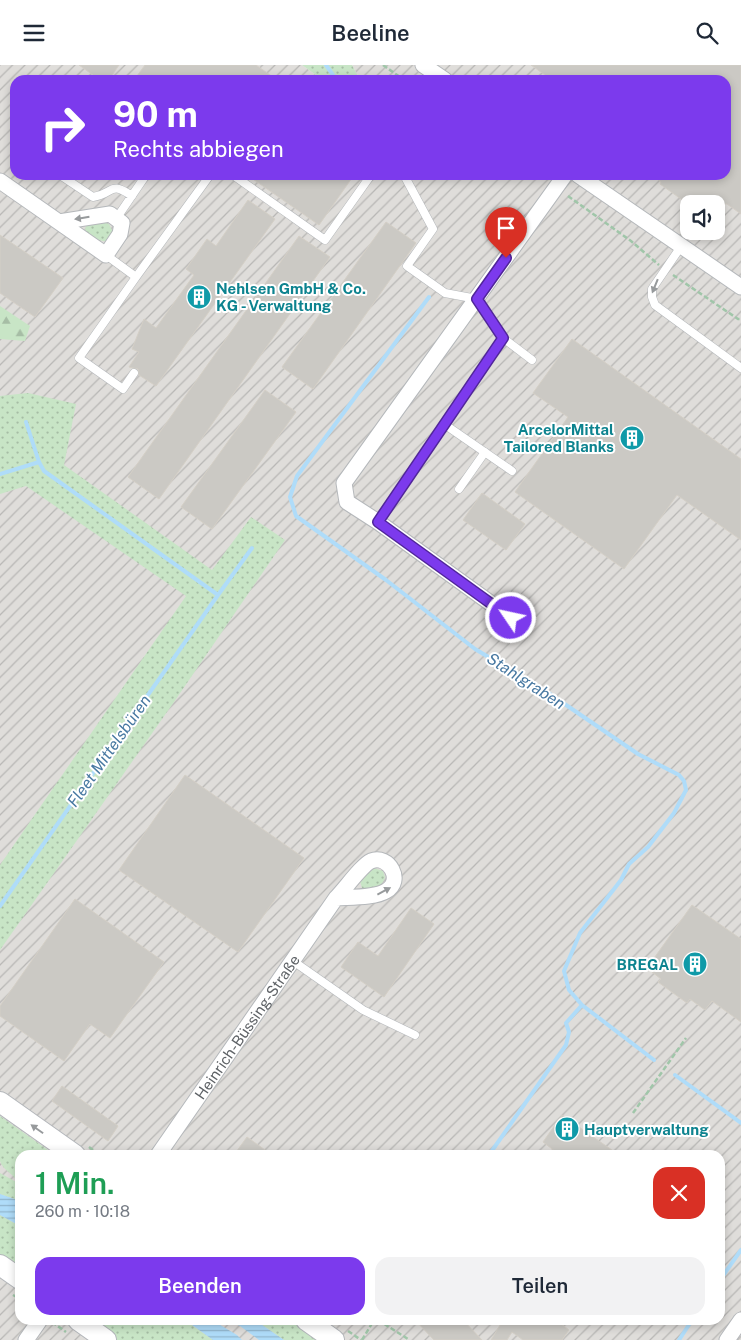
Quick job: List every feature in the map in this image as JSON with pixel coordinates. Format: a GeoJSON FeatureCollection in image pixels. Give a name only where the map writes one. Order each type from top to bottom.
{"type":"FeatureCollection","features":[{"type":"Feature","properties":{"kind":"street"},"geometry":{"type":"LineString","coordinates":[[424,65],[437,75]]}},
{"type":"Feature","properties":{"kind":"street"},"geometry":{"type":"LineString","coordinates":[[528,616],[523,619],[511,618],[378,522],[347,502],[344,483],[561,180]]}},
{"type":"Feature","properties":{"kind":"street"},"geometry":{"type":"LineString","coordinates":[[585,180],[741,287]]}},
{"type":"Feature","properties":{"kind":"street"},"geometry":{"type":"LineString","coordinates":[[0,181],[106,255],[120,234],[122,223],[110,214],[59,222]]}},
{"type":"Feature","properties":{"kind":"street","name":"Heinrich-Büssing-Straße"},"geometry":{"type":"LineString","coordinates":[[161,1150],[336,898]]}},
{"type":"Feature","properties":{"kind":"street"},"geometry":{"type":"LineString","coordinates":[[0,1103],[68,1150]]}},
{"type":"Feature","properties":{"kind":"street"},"geometry":{"type":"LineString","coordinates":[[0,1265],[15,1276]]}},
{"type":"Feature","properties":{"kind":"street"},"geometry":{"type":"LineString","coordinates":[[727,1340],[741,1321]]}},
{"type":"Feature","properties":{"kind":"street"},"geometry":{"type":"LineString","coordinates":[[26,1340],[36,1325]]}},
{"type":"Feature","properties":{"kind":"street"},"geometry":{"type":"LineString","coordinates":[[313,1325],[334,1340]]}},
{"type":"Feature","properties":{"kind":"street"},"geometry":{"type":"LineString","coordinates":[[74,1327],[106,1340]]}},
{"type":"Feature","properties":{"kind":"lane"},"geometry":{"type":"LineString","coordinates":[[68,180],[93,197],[118,188],[132,196]]}},
{"type":"Feature","properties":{"kind":"lane"},"geometry":{"type":"LineString","coordinates":[[116,219],[143,180]]}},
{"type":"Feature","properties":{"kind":"lane"},"geometry":{"type":"LineString","coordinates":[[134,373],[123,389],[79,358],[206,180]]}},
{"type":"Feature","properties":{"kind":"lane"},"geometry":{"type":"LineString","coordinates":[[240,180],[325,241],[368,180]]}},
{"type":"Feature","properties":{"kind":"lane"},"geometry":{"type":"LineString","coordinates":[[407,180],[433,229],[407,266],[445,293],[477,299],[503,338],[532,360]]}},
{"type":"Feature","properties":{"kind":"lane"},"geometry":{"type":"LineString","coordinates":[[682,245],[652,289],[655,305],[741,368]]}},
{"type":"Feature","properties":{"kind":"lane"},"geometry":{"type":"LineString","coordinates":[[106,255],[136,277]]}},
{"type":"Feature","properties":{"kind":"lane"},"geometry":{"type":"LineString","coordinates":[[378,522],[503,338]]}},
{"type":"Feature","properties":{"kind":"lane"},"geometry":{"type":"LineString","coordinates":[[444,424],[512,471]]}},
{"type":"Feature","properties":{"kind":"lane"},"geometry":{"type":"LineString","coordinates":[[460,489],[485,452]]}},
{"type":"Feature","properties":{"kind":"lane"},"geometry":{"type":"LineString","coordinates":[[293,961],[363,1010],[415,1035]]}},
{"type":"Feature","properties":{"kind":"path"},"geometry":{"type":"LineString","coordinates":[[383,65],[397,75]]}},
{"type":"Feature","properties":{"kind":"path"},"geometry":{"type":"LineString","coordinates":[[546,180],[631,241],[665,269],[738,319],[741,319]]}},
{"type":"Feature","properties":{"kind":"path"},"geometry":{"type":"LineString","coordinates":[[633,1113],[686,1037]]}},
{"type":"Feature","properties":{"kind":"path"},"geometry":{"type":"LineString","coordinates":[[362,1340],[371,1325]]}},
{"type":"Feature","properties":{"kind":"path"},"geometry":{"type":"LineString","coordinates":[[386,1325],[408,1339]]}},
{"type":"Feature","properties":{"kind":"shaded area"},"geometry":{"type":"Polygon","coordinates":[[[0,65],[302,65],[316,75],[10,75],[10,180],[731,180],[731,75],[357,75],[352,65],[741,65],[741,1340],[0,1340],[0,65]]]}},
{"type":"Feature","properties":{"kind":"green space"},"geometry":{"type":"Polygon","coordinates":[[[302,65],[352,65],[357,75],[316,75],[302,65]]]}},
{"type":"Feature","properties":{"kind":"green space"},"geometry":{"type":"Polygon","coordinates":[[[103,222],[109,224],[113,232],[108,241],[94,238],[85,229],[90,224],[103,222]]]}},
{"type":"Feature","properties":{"kind":"green space"},"geometry":{"type":"Polygon","coordinates":[[[0,306],[30,326],[25,341],[0,339],[0,306]]]}},
{"type":"Feature","properties":{"kind":"green space"},"geometry":{"type":"Polygon","coordinates":[[[28,393],[76,404],[64,465],[212,570],[251,517],[285,540],[0,950],[0,865],[186,596],[26,486],[0,494],[0,396],[28,393]]]}},
{"type":"Feature","properties":{"kind":"green space"},"geometry":{"type":"Polygon","coordinates":[[[374,868],[383,871],[384,880],[379,886],[369,889],[362,888],[360,881],[369,870],[374,868]]]}},
{"type":"Feature","properties":{"kind":"green space"},"geometry":{"type":"Polygon","coordinates":[[[0,1116],[48,1150],[15,1150],[15,1178],[0,1161],[0,1116]]]}},
{"type":"Feature","properties":{"kind":"green space"},"geometry":{"type":"Polygon","coordinates":[[[0,1173],[15,1181],[15,1199],[0,1194],[0,1173]]]}},
{"type":"Feature","properties":{"kind":"green space"},"geometry":{"type":"Polygon","coordinates":[[[0,1215],[15,1223],[15,1268],[0,1258],[0,1215]]]}},
{"type":"Feature","properties":{"kind":"green space"},"geometry":{"type":"Polygon","coordinates":[[[94,1325],[192,1325],[213,1340],[116,1340],[94,1325]]]}},
{"type":"Feature","properties":{"kind":"green space"},"geometry":{"type":"Polygon","coordinates":[[[262,1325],[299,1325],[320,1340],[284,1340],[262,1325]]]}},
{"type":"Feature","properties":{"kind":"water"},"geometry":{"type":"Polygon","coordinates":[[[0,1194],[15,1199],[15,1223],[0,1215],[0,1194]]]}},
{"type":"Feature","properties":{"kind":"water"},"geometry":{"type":"Polygon","coordinates":[[[192,1325],[220,1325],[242,1340],[213,1340],[192,1325]]]}},
{"type":"Feature","properties":{"kind":"water"},"geometry":{"type":"Polygon","coordinates":[[[238,1325],[262,1325],[284,1340],[259,1340],[238,1325]]]}},
{"type":"Feature","properties":{"kind":"building"},"geometry":{"type":"Polygon","coordinates":[[[79,65],[119,65],[112,75],[93,75],[79,65]]]}},
{"type":"Feature","properties":{"kind":"building"},"geometry":{"type":"Polygon","coordinates":[[[145,65],[256,65],[270,75],[138,75],[145,65]]]}},
{"type":"Feature","properties":{"kind":"building"},"geometry":{"type":"Polygon","coordinates":[[[531,65],[741,65],[741,214],[725,204],[725,195],[680,195],[680,198],[660,184],[661,182],[659,181],[731,180],[731,75],[545,75],[531,65]]]}},
{"type":"Feature","properties":{"kind":"building"},"geometry":{"type":"Polygon","coordinates":[[[254,180],[350,180],[319,225],[254,180]]]}},
{"type":"Feature","properties":{"kind":"building","name":"Nehlsen GmbH & Co. KG - Verwaltung"},"geometry":{"type":"Polygon","coordinates":[[[248,200],[275,219],[156,386],[139,375],[138,369],[129,367],[139,352],[132,349],[144,319],[156,328],[194,275],[186,269],[207,239],[216,246],[248,200]]]}},
{"type":"Feature","properties":{"kind":"building"},"geometry":{"type":"Polygon","coordinates":[[[386,222],[416,243],[313,389],[282,367],[386,222]]]}},
{"type":"Feature","properties":{"kind":"building"},"geometry":{"type":"Polygon","coordinates":[[[0,235],[63,278],[35,317],[0,293],[0,235]]]}},
{"type":"Feature","properties":{"kind":"building"},"geometry":{"type":"Polygon","coordinates":[[[299,236],[330,257],[159,499],[128,477],[299,236]]]}},
{"type":"Feature","properties":{"kind":"building","name":"ArcelorMittal Tailored Blanks"},"geometry":{"type":"Polygon","coordinates":[[[572,339],[741,459],[741,540],[677,495],[624,569],[515,492],[568,417],[533,393],[572,339]]]}},
{"type":"Feature","properties":{"kind":"building"},"geometry":{"type":"Polygon","coordinates":[[[265,390],[296,412],[212,529],[181,507],[265,390]]]}},
{"type":"Feature","properties":{"kind":"building"},"geometry":{"type":"Polygon","coordinates":[[[482,493],[525,524],[506,550],[463,520],[482,493]]]}},
{"type":"Feature","properties":{"kind":"building"},"geometry":{"type":"Polygon","coordinates":[[[185,775],[304,858],[238,952],[119,870],[185,775]]]}},
{"type":"Feature","properties":{"kind":"building"},"geometry":{"type":"Polygon","coordinates":[[[75,899],[164,962],[110,1038],[90,1024],[64,1061],[0,1016],[0,1006],[75,899]]]}},
{"type":"Feature","properties":{"kind":"building","name":"BREGAL"},"geometry":{"type":"Polygon","coordinates":[[[692,905],[741,939],[741,1022],[712,1001],[705,1010],[690,999],[687,1003],[658,982],[661,979],[647,968],[692,905]]]}},
{"type":"Feature","properties":{"kind":"building"},"geometry":{"type":"Polygon","coordinates":[[[411,908],[434,924],[384,997],[341,967],[358,942],[378,956],[411,908]]]}},
{"type":"Feature","properties":{"kind":"building"},"geometry":{"type":"Polygon","coordinates":[[[62,1086],[118,1126],[108,1141],[52,1101],[62,1086]]]}},
{"type":"Feature","properties":{"kind":"building","name":"Hauptverwaltung"},"geometry":{"type":"Polygon","coordinates":[[[562,1115],[612,1150],[553,1150],[543,1142],[562,1115]]]}},
{"type":"Feature","properties":{"kind":"building"},"geometry":{"type":"Polygon","coordinates":[[[247,1137],[265,1150],[238,1150],[247,1137]]]}},
{"type":"Feature","properties":{"kind":"building"},"geometry":{"type":"Polygon","coordinates":[[[420,1325],[468,1325],[482,1340],[434,1340],[420,1325]]]}},
{"type":"Feature","properties":{"kind":"building"},"geometry":{"type":"Polygon","coordinates":[[[500,1325],[562,1325],[569,1330],[562,1340],[523,1340],[512,1332],[507,1340],[491,1340],[500,1325]]]}},
{"type":"Feature","properties":{"kind":"waterway","name":"Stahlgraben"},"geometry":{"type":"LineString","coordinates":[[326,65],[333,75]]}},
{"type":"Feature","properties":{"kind":"waterway","name":"Stahlgraben"},"geometry":{"type":"LineString","coordinates":[[429,297],[297,476],[290,497],[296,516],[386,580],[475,649],[547,692],[638,754],[679,775],[684,781],[686,790],[674,813],[648,847],[629,864],[621,880],[580,933],[564,971],[569,990],[582,1005],[654,1060]]}},
{"type":"Feature","properties":{"kind":"waterway","name":"Fleet Mittelsbüren"},"geometry":{"type":"LineString","coordinates":[[0,906],[218,595],[44,471],[39,462],[26,422]]}},
{"type":"Feature","properties":{"kind":"waterway","name":"Fleet Mittelsbüren"},"geometry":{"type":"LineString","coordinates":[[0,474],[39,462]]}},
{"type":"Feature","properties":{"kind":"waterway","name":"Fleet Mittelsbüren"},"geometry":{"type":"LineString","coordinates":[[218,595],[252,548]]}},
{"type":"Feature","properties":{"kind":"waterway","name":"Fleet Mittelsbüren"},"geometry":{"type":"LineString","coordinates":[[492,1150],[566,1045],[569,1032],[566,1023],[582,1005]]}},
{"type":"Feature","properties":{"kind":"waterway","name":"Stahlgraben"},"geometry":{"type":"LineString","coordinates":[[675,1075],[741,1123]]}},
{"type":"Feature","properties":{"kind":"waterway","name":"Stahlgraben"},"geometry":{"type":"LineString","coordinates":[[725,1273],[741,1250]]}},
{"type":"Feature","properties":{"kind":"waterway","name":"Stahlgraben"},"geometry":{"type":"LineString","coordinates":[[679,1340],[689,1325]]}},
{"type":"Feature","properties":{"kind":"place","name":"Nehlsen GmbH & Co. KG - Verwaltung"},"geometry":{"type":"Point","coordinates":[199,297]}},
{"type":"Feature","properties":{"kind":"place","name":"ArcelorMittal Tailored Blanks"},"geometry":{"type":"Point","coordinates":[632,438]}},
{"type":"Feature","properties":{"kind":"place","name":"BREGAL"},"geometry":{"type":"Point","coordinates":[695,964]}},
{"type":"Feature","properties":{"kind":"place","name":"Hauptverwaltung"},"geometry":{"type":"Point","coordinates":[567,1129]}},
{"type":"Feature","properties":{"kind":"route"},"geometry":{"type":"LineString","coordinates":[[506,258],[477,299],[503,338],[378,522],[511,618]]}}]}
